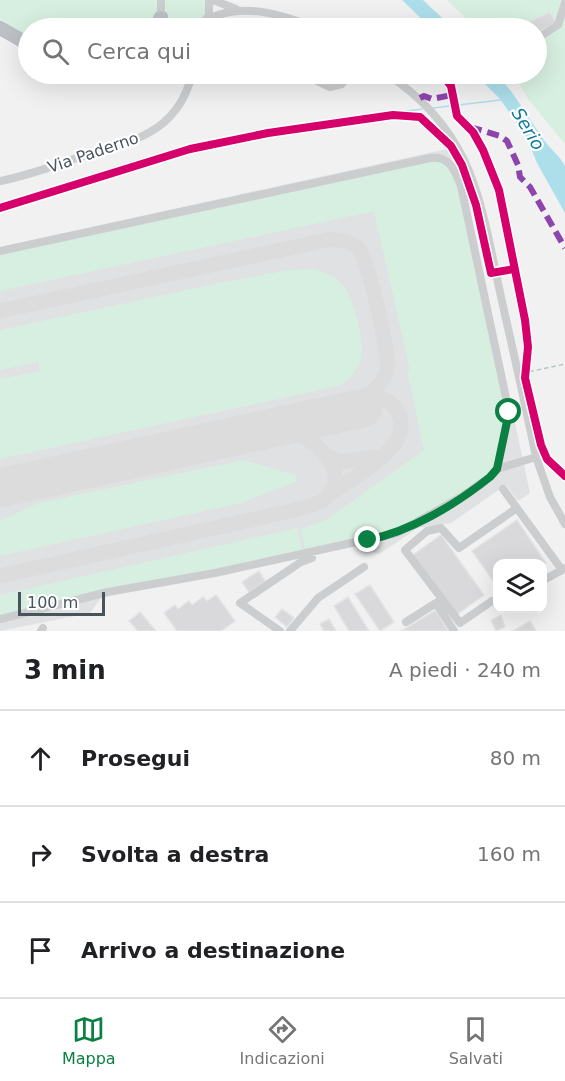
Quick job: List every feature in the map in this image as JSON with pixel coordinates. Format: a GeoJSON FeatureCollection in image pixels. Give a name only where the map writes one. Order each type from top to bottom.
{"type":"FeatureCollection","features":[{"type":"Feature","properties":{"kind":"highway"},"geometry":{"type":"LineString","coordinates":[[0,27],[18,38]]}},
{"type":"Feature","properties":{"kind":"street"},"geometry":{"type":"LineString","coordinates":[[159,18],[160,0]]}},
{"type":"Feature","properties":{"kind":"street"},"geometry":{"type":"LineString","coordinates":[[208,18],[211,0],[236,9],[280,18]]}},
{"type":"Feature","properties":{"kind":"street"},"geometry":{"type":"LineString","coordinates":[[547,32],[558,26],[565,3]]}},
{"type":"Feature","properties":{"kind":"street"},"geometry":{"type":"LineString","coordinates":[[211,18],[236,9]]}},
{"type":"Feature","properties":{"kind":"street","name":"Via Paderno"},"geometry":{"type":"LineString","coordinates":[[0,181],[121,144],[148,133],[177,108],[185,96],[189,84]]}},
{"type":"Feature","properties":{"kind":"street"},"geometry":{"type":"LineString","coordinates":[[324,84],[330,87],[342,84]]}},
{"type":"Feature","properties":{"kind":"street"},"geometry":{"type":"LineString","coordinates":[[400,84],[435,113],[456,142],[478,189],[536,457],[550,497],[565,524]]}},
{"type":"Feature","properties":{"kind":"street"},"geometry":{"type":"LineString","coordinates":[[0,251],[418,160],[442,158],[452,165],[461,186],[509,412],[497,469]]}},
{"type":"Feature","properties":{"kind":"street"},"geometry":{"type":"LineString","coordinates":[[0,619],[108,592],[215,573],[397,533],[461,497],[497,469],[536,457]]}},
{"type":"Feature","properties":{"kind":"street"},"geometry":{"type":"LineString","coordinates":[[503,489],[563,569],[547,579]]}},
{"type":"Feature","properties":{"kind":"street"},"geometry":{"type":"LineString","coordinates":[[492,600],[460,623],[405,550],[428,531],[441,528],[459,548],[517,508]]}},
{"type":"Feature","properties":{"kind":"street"},"geometry":{"type":"LineString","coordinates":[[280,631],[240,603],[301,562],[312,558]]}},
{"type":"Feature","properties":{"kind":"street"},"geometry":{"type":"LineString","coordinates":[[290,631],[318,598],[364,567]]}},
{"type":"Feature","properties":{"kind":"street"},"geometry":{"type":"LineString","coordinates":[[406,622],[436,603],[454,631]]}},
{"type":"Feature","properties":{"kind":"path"},"geometry":{"type":"LineString","coordinates":[[529,378],[528,372],[565,364]]}},
{"type":"Feature","properties":{"kind":"shaded area"},"geometry":{"type":"Polygon","coordinates":[[[447,149],[464,184],[530,493],[518,501],[506,485],[451,523],[418,528],[379,554],[352,546],[102,597],[90,613],[0,631],[0,247],[447,149]]]}},
{"type":"Feature","properties":{"kind":"green space"},"geometry":{"type":"Polygon","coordinates":[[[0,0],[157,0],[157,18],[18,18],[18,32],[0,22],[0,0]]]}},
{"type":"Feature","properties":{"kind":"green space"},"geometry":{"type":"Polygon","coordinates":[[[165,0],[206,0],[202,18],[169,18],[165,0]]]}},
{"type":"Feature","properties":{"kind":"green space"},"geometry":{"type":"Polygon","coordinates":[[[447,0],[565,0],[565,144],[528,99],[520,84],[547,84],[547,18],[466,18],[447,0]]]}},
{"type":"Feature","properties":{"kind":"green space"},"geometry":{"type":"Polygon","coordinates":[[[433,160],[446,166],[458,187],[507,413],[494,463],[487,475],[409,526],[305,549],[301,529],[326,520],[424,450],[407,371],[410,370],[374,211],[0,291],[0,254],[433,160]]]}},
{"type":"Feature","properties":{"kind":"green space"},"geometry":{"type":"Polygon","coordinates":[[[315,269],[340,282],[350,297],[358,320],[361,344],[360,362],[351,376],[338,386],[0,459],[0,379],[40,371],[38,362],[0,370],[0,330],[229,281],[290,270],[315,269]]]}},
{"type":"Feature","properties":{"kind":"green space"},"geometry":{"type":"Polygon","coordinates":[[[244,460],[295,475],[297,481],[241,503],[0,556],[0,521],[38,503],[244,460]]]}},
{"type":"Feature","properties":{"kind":"green space"},"geometry":{"type":"Polygon","coordinates":[[[297,528],[302,550],[0,617],[0,595],[297,528]]]}},
{"type":"Feature","properties":{"kind":"water"},"geometry":{"type":"Polygon","coordinates":[[[402,0],[423,0],[442,18],[421,18],[402,0]]]}},
{"type":"Feature","properties":{"kind":"water","name":"Serio"},"geometry":{"type":"Polygon","coordinates":[[[485,84],[505,84],[546,143],[563,162],[565,166],[565,213],[537,163],[527,138],[500,99],[485,84]]]}},
{"type":"Feature","properties":{"kind":"building"},"geometry":{"type":"Polygon","coordinates":[[[550,12],[556,23],[547,28],[547,18],[537,18],[550,12]]]}},
{"type":"Feature","properties":{"kind":"building"},"geometry":{"type":"Polygon","coordinates":[[[517,520],[543,559],[493,559],[493,581],[472,551],[517,520]]]}},
{"type":"Feature","properties":{"kind":"building"},"geometry":{"type":"Polygon","coordinates":[[[441,535],[484,595],[456,615],[413,555],[441,535]]]}},
{"type":"Feature","properties":{"kind":"building"},"geometry":{"type":"Polygon","coordinates":[[[259,571],[265,581],[249,592],[242,582],[259,571]]]}},
{"type":"Feature","properties":{"kind":"building"},"geometry":{"type":"Polygon","coordinates":[[[370,585],[394,622],[380,631],[355,594],[370,585]]]}},
{"type":"Feature","properties":{"kind":"building"},"geometry":{"type":"Polygon","coordinates":[[[216,595],[235,621],[221,631],[177,631],[164,613],[175,605],[178,609],[189,601],[192,605],[203,597],[207,601],[216,595]]]}},
{"type":"Feature","properties":{"kind":"building"},"geometry":{"type":"Polygon","coordinates":[[[348,597],[369,631],[349,631],[334,606],[348,597]]]}},
{"type":"Feature","properties":{"kind":"building"},"geometry":{"type":"Polygon","coordinates":[[[282,609],[294,618],[287,627],[275,617],[282,609]]]}},
{"type":"Feature","properties":{"kind":"building"},"geometry":{"type":"Polygon","coordinates":[[[436,610],[448,631],[401,631],[436,610]]]}},
{"type":"Feature","properties":{"kind":"building"},"geometry":{"type":"Polygon","coordinates":[[[140,612],[156,631],[138,631],[129,621],[140,612]]]}},
{"type":"Feature","properties":{"kind":"building"},"geometry":{"type":"Polygon","coordinates":[[[501,615],[505,627],[496,631],[491,620],[501,615]]]}},
{"type":"Feature","properties":{"kind":"building"},"geometry":{"type":"Polygon","coordinates":[[[329,619],[336,631],[324,631],[320,624],[329,619]]]}},
{"type":"Feature","properties":{"kind":"building"},"geometry":{"type":"Polygon","coordinates":[[[530,621],[536,631],[513,631],[530,621]]]}},
{"type":"Feature","properties":{"kind":"waterway"},"geometry":{"type":"LineString","coordinates":[[433,108],[500,100]]}},
{"type":"Feature","properties":{"kind":"waterway"},"geometry":{"type":"LineString","coordinates":[[0,205],[128,163],[205,142],[286,126],[422,109]]}},
{"type":"Feature","properties":{"kind":"taxiway"},"geometry":{"type":"LineString","coordinates":[[0,311],[327,240],[343,241],[358,248],[362,255],[377,307],[387,360],[384,378],[361,400]]}},
{"type":"Feature","properties":{"kind":"taxiway"},"geometry":{"type":"LineString","coordinates":[[293,421],[341,411],[368,398],[386,400],[396,409],[401,422],[399,435],[392,447],[367,469],[329,495]]}},
{"type":"Feature","properties":{"kind":"taxiway"},"geometry":{"type":"LineString","coordinates":[[0,576],[295,510],[322,501],[332,490],[335,478],[332,466],[315,445],[302,436],[278,428]]}},
{"type":"Feature","properties":{"kind":"taxiway"},"geometry":{"type":"LineString","coordinates":[[325,455],[342,462],[377,457]]}},
{"type":"Feature","properties":{"kind":"taxiway"},"geometry":{"type":"LineString","coordinates":[[0,494],[26,483]]}},
{"type":"Feature","properties":{"kind":"runway"},"geometry":{"type":"LineString","coordinates":[[0,488],[363,408]]}},
{"type":"Feature","properties":{"kind":"marked path"},"geometry":{"type":"LineString","coordinates":[[420,98],[424,96],[432,99],[452,95]]}},
{"type":"Feature","properties":{"kind":"marked path"},"geometry":{"type":"LineString","coordinates":[[470,127],[500,136],[507,141],[518,165],[520,177],[530,187],[565,248]]}},
{"type":"Feature","properties":{"kind":"cycle path"},"geometry":{"type":"LineString","coordinates":[[449,84],[457,116],[473,132],[499,190],[525,320],[528,347],[525,378],[541,445],[547,459],[565,476]]}},
{"type":"Feature","properties":{"kind":"cycle path"},"geometry":{"type":"LineString","coordinates":[[0,208],[190,149],[268,133],[393,115],[420,117],[451,146],[462,165],[476,205],[491,273],[514,269]]}},
{"type":"Feature","properties":{"kind":"route"},"geometry":{"type":"LineString","coordinates":[[368,540],[414,526],[490,477],[497,469],[501,447],[509,425],[509,412]]}}]}
